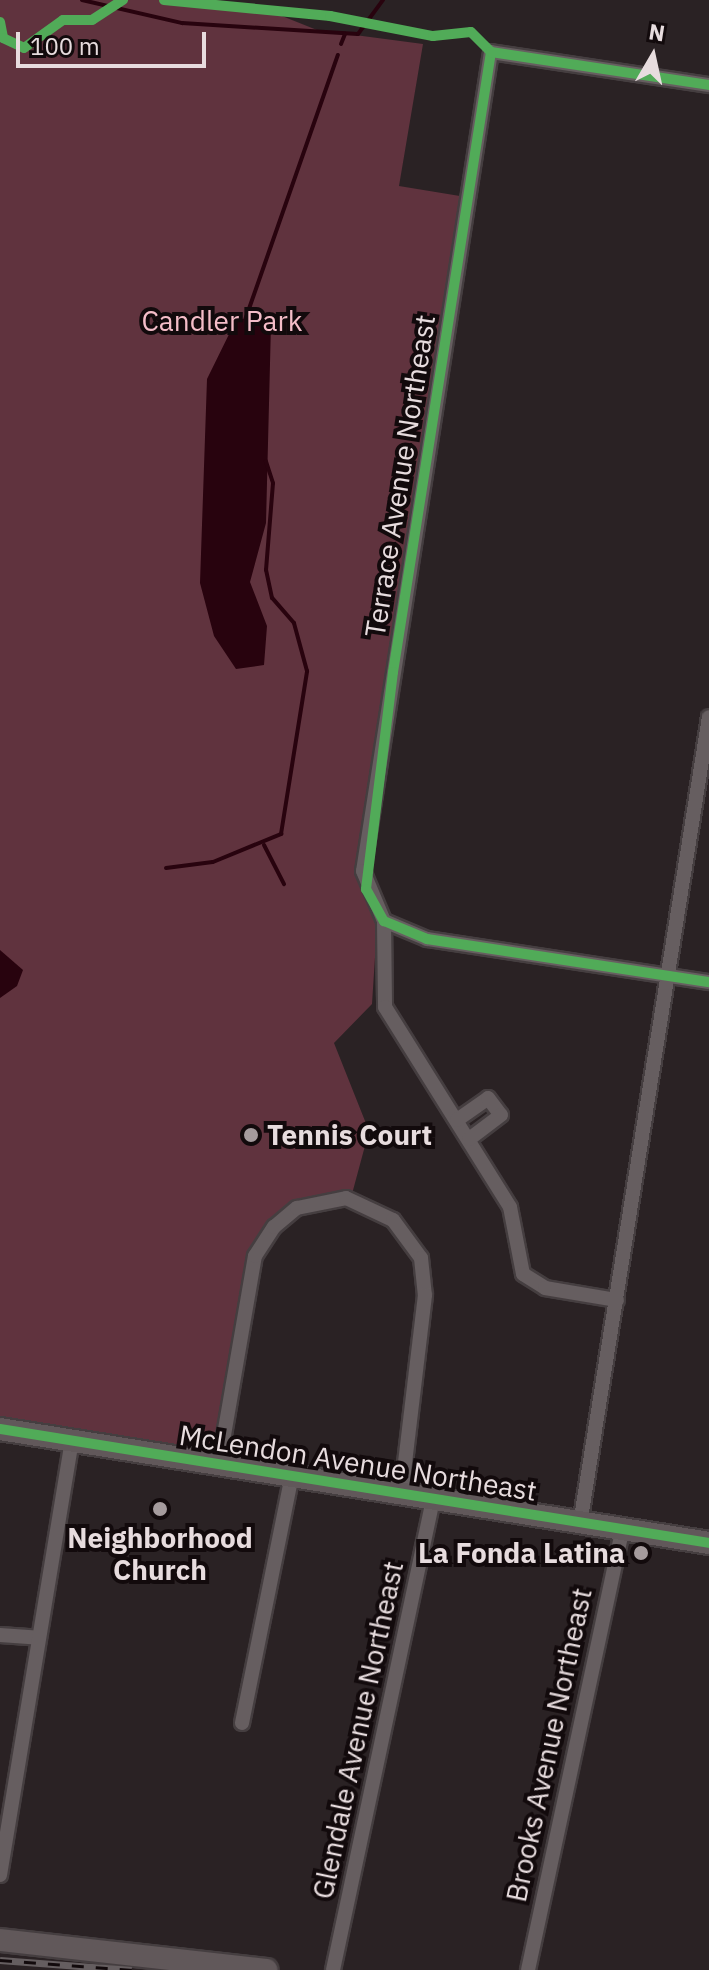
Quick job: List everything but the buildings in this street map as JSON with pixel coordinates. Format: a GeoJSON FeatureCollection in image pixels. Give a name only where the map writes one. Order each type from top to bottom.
{"type":"FeatureCollection","features":[{"type":"Feature","properties":{"kind":"street","name":"Terrace Avenue Northeast"},"geometry":{"type":"LineString","coordinates":[[384,921],[374,906],[363,871],[491,52],[709,85]]}},
{"type":"Feature","properties":{"kind":"street"},"geometry":{"type":"LineString","coordinates":[[580,1524],[671,977],[709,717]]}},
{"type":"Feature","properties":{"kind":"street"},"geometry":{"type":"LineString","coordinates":[[617,1300],[527,1280],[510,1207],[385,1007],[384,921],[427,939],[709,982]]}},
{"type":"Feature","properties":{"kind":"street"},"geometry":{"type":"LineString","coordinates":[[457,1120],[488,1098],[501,1115],[469,1139]]}},
{"type":"Feature","properties":{"kind":"street"},"geometry":{"type":"LineString","coordinates":[[219,1464],[255,1256],[297,1208],[346,1198],[393,1220],[421,1258],[425,1295],[401,1496]]}},
{"type":"Feature","properties":{"kind":"street","name":"McLendon Avenue Northeast"},"geometry":{"type":"LineString","coordinates":[[0,1429],[401,1496],[709,1543]]}},
{"type":"Feature","properties":{"kind":"street"},"geometry":{"type":"LineString","coordinates":[[0,1875],[72,1441]]}},
{"type":"Feature","properties":{"kind":"street"},"geometry":{"type":"LineString","coordinates":[[242,1723],[292,1476]]}},
{"type":"Feature","properties":{"kind":"street","name":"Glendale Avenue Northeast"},"geometry":{"type":"LineString","coordinates":[[333,1970],[433,1501]]}},
{"type":"Feature","properties":{"kind":"street","name":"Brooks Avenue Northeast"},"geometry":{"type":"LineString","coordinates":[[528,1970],[622,1531]]}},
{"type":"Feature","properties":{"kind":"street"},"geometry":{"type":"LineString","coordinates":[[0,1635],[39,1638]]}},
{"type":"Feature","properties":{"kind":"street"},"geometry":{"type":"LineString","coordinates":[[0,1940],[266,1970]]}},
{"type":"Feature","properties":{"kind":"green space","name":"Candler Park"},"geometry":{"type":"Polygon","coordinates":[[[0,0],[215,0],[257,6],[317,30],[423,44],[399,186],[466,197],[359,872],[377,926],[372,1004],[334,1043],[369,1131],[352,1194],[301,1201],[248,1264],[218,1459],[0,1429],[0,0]]]}},
{"type":"Feature","properties":{"kind":"shaded area"},"geometry":{"type":"Polygon","coordinates":[[[237,318],[271,324],[266,523],[250,582],[267,626],[264,665],[236,669],[214,636],[200,583],[207,379],[237,318]]]}},
{"type":"Feature","properties":{"kind":"shaded area"},"geometry":{"type":"Polygon","coordinates":[[[0,950],[23,970],[17,986],[0,998],[0,950]]]}},
{"type":"Feature","properties":{"kind":"waterway"},"geometry":{"type":"LineString","coordinates":[[82,0],[182,23],[358,34],[383,0]]}},
{"type":"Feature","properties":{"kind":"waterway"},"geometry":{"type":"LineString","coordinates":[[341,44],[345,34]]}},
{"type":"Feature","properties":{"kind":"waterway"},"geometry":{"type":"LineString","coordinates":[[244,323],[338,55]]}},
{"type":"Feature","properties":{"kind":"waterway"},"geometry":{"type":"LineString","coordinates":[[166,868],[213,862],[281,834],[307,671],[294,623],[272,598],[266,570],[273,483],[266,461]]}},
{"type":"Feature","properties":{"kind":"waterway"},"geometry":{"type":"LineString","coordinates":[[264,845],[284,884]]}},
{"type":"Feature","properties":{"kind":"railway"},"geometry":{"type":"LineString","coordinates":[[0,1960],[132,1970]]}},
{"type":"Feature","properties":{"kind":"cycle path"},"geometry":{"type":"LineString","coordinates":[[0,22],[3,38],[24,48],[63,20],[92,20],[123,0]]}},
{"type":"Feature","properties":{"kind":"cycle path"},"geometry":{"type":"LineString","coordinates":[[164,0],[330,16],[433,36],[471,32],[491,52]]}},
{"type":"Feature","properties":{"kind":"cycle path"},"geometry":{"type":"LineString","coordinates":[[491,52],[393,672],[366,889],[384,921],[427,939],[709,982]]}},
{"type":"Feature","properties":{"kind":"cycle path"},"geometry":{"type":"LineString","coordinates":[[491,52],[709,85]]}},
{"type":"Feature","properties":{"kind":"cycle path"},"geometry":{"type":"LineString","coordinates":[[0,1429],[709,1543]]}},
{"type":"Feature","properties":{"kind":"place","name":"Tennis Court"},"geometry":{"type":"Point","coordinates":[251,1135]}},
{"type":"Feature","properties":{"kind":"place","name":"Neighborhood Church"},"geometry":{"type":"Point","coordinates":[160,1509]}},
{"type":"Feature","properties":{"kind":"place","name":"La Fonda Latina"},"geometry":{"type":"Point","coordinates":[641,1553]}}]}
